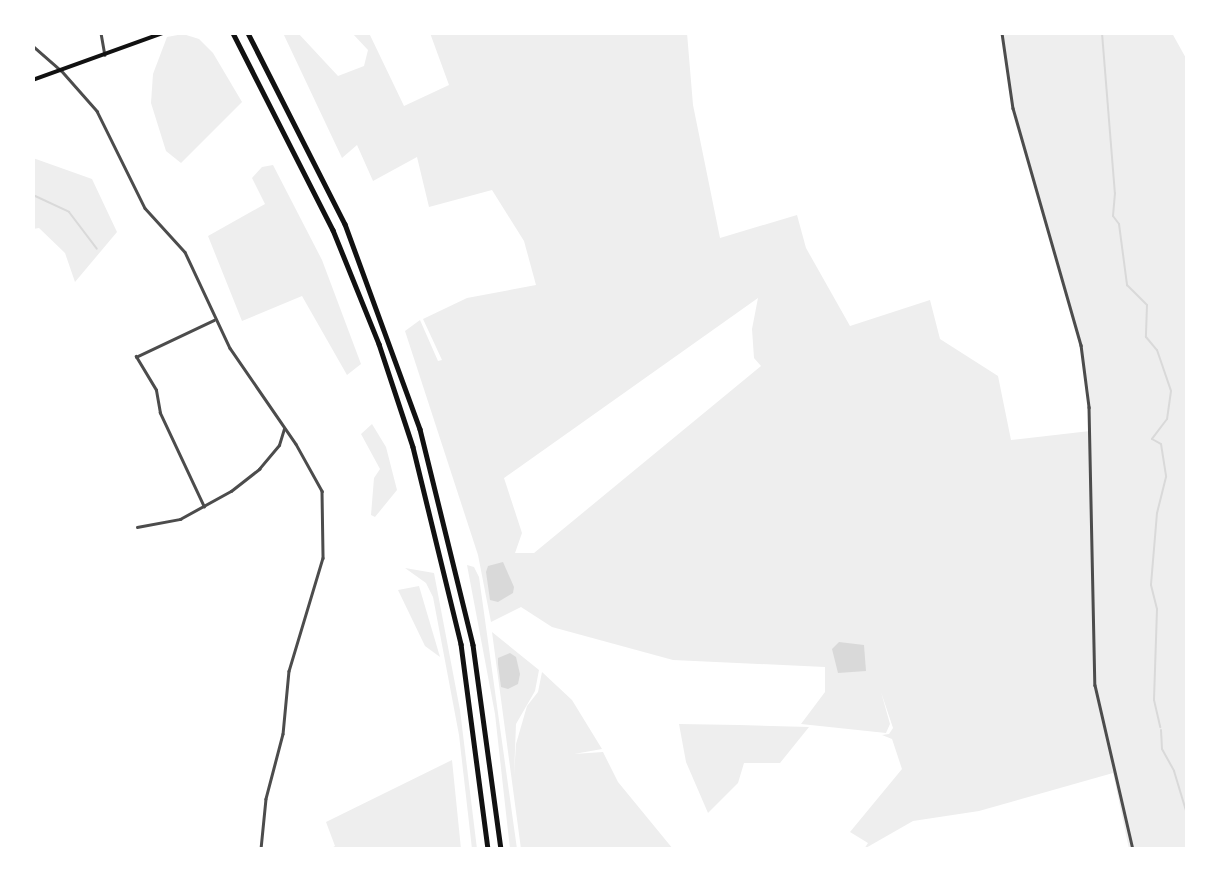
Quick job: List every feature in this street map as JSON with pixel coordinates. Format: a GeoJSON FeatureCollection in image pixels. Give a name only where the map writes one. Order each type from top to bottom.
{"type":"FeatureCollection","features":[{"type":"Feature","properties":{"kind":"highway"},"geometry":{"type":"LineString","coordinates":[[233,33],[334,230],[413,447],[461,645],[488,849]]}},
{"type":"Feature","properties":{"kind":"highway"},"geometry":{"type":"LineString","coordinates":[[248,33],[345,224],[420,429],[473,645],[501,849]]}},
{"type":"Feature","properties":{"kind":"main road"},"geometry":{"type":"LineString","coordinates":[[33,80],[163,33]]}},
{"type":"Feature","properties":{"kind":"street"},"geometry":{"type":"LineString","coordinates":[[101,33],[105,55]]}},
{"type":"Feature","properties":{"kind":"street"},"geometry":{"type":"LineString","coordinates":[[1002,33],[1013,108],[1082,356],[1089,407],[1095,685],[1133,849]]}},
{"type":"Feature","properties":{"kind":"street"},"geometry":{"type":"LineString","coordinates":[[33,46],[61,70],[97,111],[145,208],[185,252],[214,320],[318,480],[324,546],[289,671],[283,734],[266,799],[261,849]]}},
{"type":"Feature","properties":{"kind":"street"},"geometry":{"type":"LineString","coordinates":[[204,507],[160,413],[156,390],[136,357],[214,320]]}},
{"type":"Feature","properties":{"kind":"street"},"geometry":{"type":"LineString","coordinates":[[137,527],[163,525],[204,507],[259,470],[279,445],[284,429]]}},
{"type":"Feature","properties":{"kind":"shaded area"},"geometry":{"type":"Polygon","coordinates":[[[283,33],[298,33],[338,76],[364,66],[368,50],[352,33],[369,33],[404,106],[449,85],[430,33],[687,33],[693,105],[720,238],[797,215],[806,248],[850,326],[930,300],[940,339],[998,376],[1011,440],[1090,431],[1089,391],[1071,307],[1009,92],[1003,33],[1172,33],[1187,60],[1187,849],[1129,849],[1113,773],[979,811],[913,821],[864,849],[868,843],[850,832],[902,769],[892,739],[882,735],[889,734],[893,728],[881,692],[890,724],[886,733],[801,724],[825,692],[825,667],[673,660],[552,627],[521,607],[491,622],[478,555],[405,331],[420,320],[438,361],[442,360],[423,319],[467,298],[536,285],[524,241],[492,190],[429,207],[417,157],[373,181],[357,145],[342,158],[283,33]],[[758,298],[504,478],[522,533],[515,553],[534,553],[761,366],[754,358],[752,329],[758,298]]]}},
{"type":"Feature","properties":{"kind":"shaded area"},"geometry":{"type":"Polygon","coordinates":[[[183,34],[199,39],[213,53],[242,102],[181,163],[166,151],[151,103],[153,74],[167,37],[183,34]]]}},
{"type":"Feature","properties":{"kind":"shaded area"},"geometry":{"type":"Polygon","coordinates":[[[33,158],[92,179],[117,232],[75,282],[65,253],[39,228],[33,229],[33,158]]]}},
{"type":"Feature","properties":{"kind":"shaded area"},"geometry":{"type":"Polygon","coordinates":[[[273,165],[322,260],[361,364],[347,375],[302,296],[242,321],[208,236],[265,204],[252,178],[262,167],[273,165]]]}},
{"type":"Feature","properties":{"kind":"shaded area"},"geometry":{"type":"Polygon","coordinates":[[[372,424],[386,447],[397,490],[375,517],[371,515],[374,478],[380,469],[361,434],[372,424]]]}},
{"type":"Feature","properties":{"kind":"shaded area"},"geometry":{"type":"Polygon","coordinates":[[[503,562],[514,587],[513,593],[498,602],[490,600],[486,572],[488,566],[503,562]]]}},
{"type":"Feature","properties":{"kind":"shaded area"},"geometry":{"type":"Polygon","coordinates":[[[467,565],[474,567],[479,577],[517,849],[510,849],[495,714],[467,565]]]}},
{"type":"Feature","properties":{"kind":"shaded area"},"geometry":{"type":"Polygon","coordinates":[[[405,568],[434,573],[460,710],[477,849],[472,849],[459,735],[433,597],[426,583],[405,568]]]}},
{"type":"Feature","properties":{"kind":"shaded area"},"geometry":{"type":"Polygon","coordinates":[[[419,586],[440,657],[425,646],[398,590],[419,586]]]}},
{"type":"Feature","properties":{"kind":"shaded area"},"geometry":{"type":"Polygon","coordinates":[[[492,632],[539,670],[535,691],[516,724],[514,776],[516,744],[527,706],[538,692],[542,672],[572,700],[602,749],[574,754],[603,752],[618,782],[673,849],[521,849],[492,632]]]}},
{"type":"Feature","properties":{"kind":"shaded area"},"geometry":{"type":"Polygon","coordinates":[[[839,642],[864,645],[866,671],[838,673],[832,649],[839,642]]]}},
{"type":"Feature","properties":{"kind":"shaded area"},"geometry":{"type":"Polygon","coordinates":[[[510,653],[516,657],[520,674],[518,684],[508,689],[501,687],[498,658],[510,653]]]}},
{"type":"Feature","properties":{"kind":"shaded area"},"geometry":{"type":"Polygon","coordinates":[[[679,724],[809,727],[780,763],[744,763],[738,783],[708,813],[686,762],[679,724]]]}},
{"type":"Feature","properties":{"kind":"shaded area"},"geometry":{"type":"Polygon","coordinates":[[[452,760],[461,849],[330,849],[335,846],[326,822],[452,760]]]}},
{"type":"Feature","properties":{"kind":"waterway"},"geometry":{"type":"LineString","coordinates":[[1102,33],[1115,193],[1113,216],[1119,224],[1127,285],[1147,305],[1146,337],[1157,350],[1171,391],[1167,419],[1152,439],[1161,444],[1166,477],[1157,513],[1151,585],[1157,609],[1154,700],[1160,727]]}},
{"type":"Feature","properties":{"kind":"waterway"},"geometry":{"type":"LineString","coordinates":[[33,195],[69,212],[97,249]]}},
{"type":"Feature","properties":{"kind":"waterway"},"geometry":{"type":"LineString","coordinates":[[1161,730],[1162,749],[1174,771],[1187,814]]}}]}
